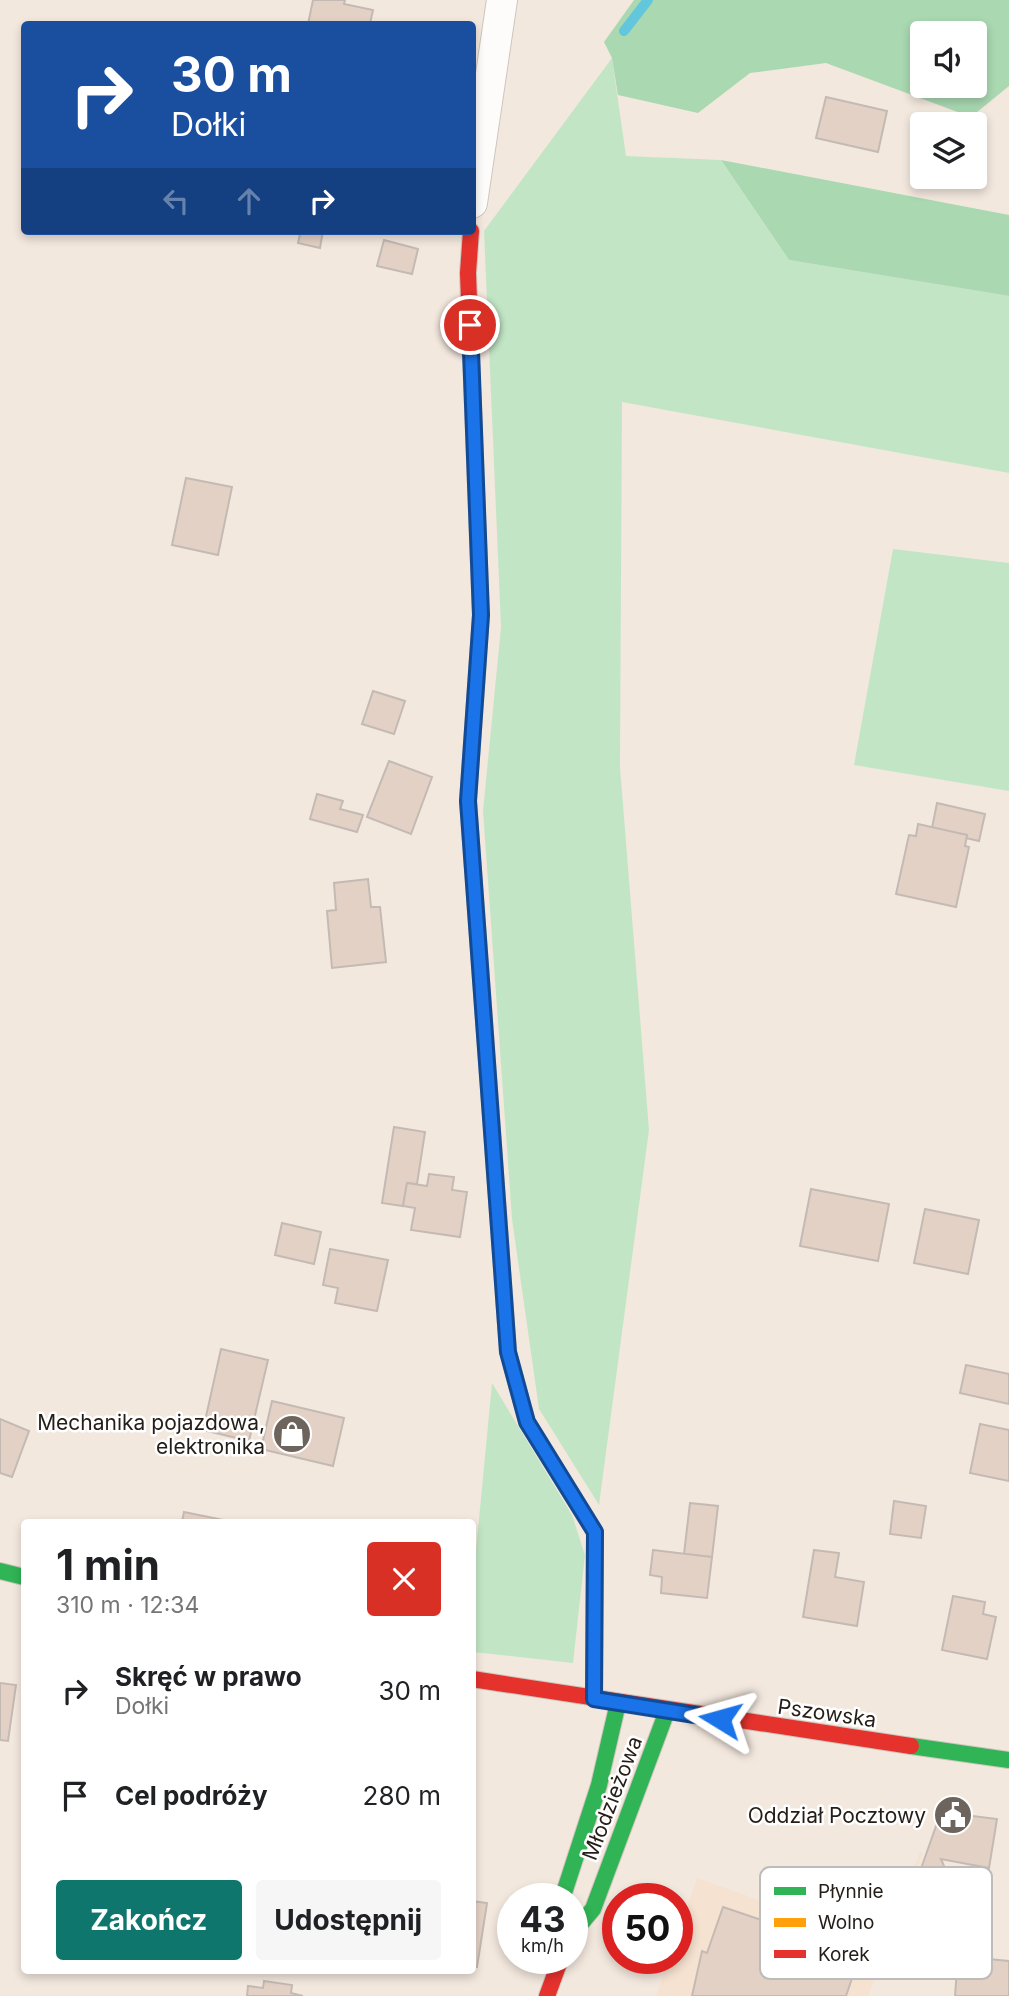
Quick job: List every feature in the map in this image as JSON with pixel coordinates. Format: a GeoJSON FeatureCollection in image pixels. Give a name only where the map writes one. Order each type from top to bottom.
{"type":"FeatureCollection","features":[{"type":"Feature","properties":{"kind":"street"},"geometry":{"type":"LineString","coordinates":[[476,176],[502,0]]}},
{"type":"Feature","properties":{"kind":"street"},"geometry":{"type":"LineString","coordinates":[[471,235],[468,273],[481,615],[468,801],[508,1352],[527,1422],[595,1532],[594,1699]]}},
{"type":"Feature","properties":{"kind":"street"},"geometry":{"type":"LineString","coordinates":[[0,1571],[21,1576]]}},
{"type":"Feature","properties":{"kind":"street","name":"Pszowska"},"geometry":{"type":"LineString","coordinates":[[476,1680],[667,1711],[1009,1760]]}},
{"type":"Feature","properties":{"kind":"street","name":"Młodzieżowa"},"geometry":{"type":"LineString","coordinates":[[567,1883],[599,1785],[618,1703]]}},
{"type":"Feature","properties":{"kind":"street","name":"Młodzieżowa"},"geometry":{"type":"LineString","coordinates":[[588,1915],[593,1909],[667,1711]]}},
{"type":"Feature","properties":{"kind":"street"},"geometry":{"type":"LineString","coordinates":[[547,1996],[555,1974]]}},
{"type":"Feature","properties":{"kind":"shaded area"},"geometry":{"type":"Polygon","coordinates":[[[920,1852],[923,1853],[918,1867],[914,1867],[920,1852]]]}},
{"type":"Feature","properties":{"kind":"shaded area"},"geometry":{"type":"Polygon","coordinates":[[[697,1878],[760,1900],[760,1979],[875,1979],[868,1996],[656,1996],[664,1974],[693,1974],[693,1890],[697,1878]]]}},
{"type":"Feature","properties":{"kind":"green space"},"geometry":{"type":"Polygon","coordinates":[[[634,0],[1009,0],[1009,86],[977,112],[958,112],[920,98],[987,98],[987,21],[910,21],[910,94],[826,63],[750,73],[698,113],[618,95],[612,58],[604,42],[634,0]]]}},
{"type":"Feature","properties":{"kind":"green space"},"geometry":{"type":"Polygon","coordinates":[[[612,58],[626,156],[721,160],[789,260],[1009,296],[1009,473],[622,402],[620,767],[649,1130],[599,1505],[539,1409],[512,1219],[483,811],[501,627],[484,231],[612,58]]]}},
{"type":"Feature","properties":{"kind":"green space"},"geometry":{"type":"Polygon","coordinates":[[[721,160],[1009,215],[1009,296],[789,260],[721,160]]]}},
{"type":"Feature","properties":{"kind":"green space"},"geometry":{"type":"Polygon","coordinates":[[[893,549],[1009,563],[1009,791],[854,765],[893,549]]]}},
{"type":"Feature","properties":{"kind":"green space"},"geometry":{"type":"Polygon","coordinates":[[[492,1383],[572,1515],[585,1555],[573,1663],[476,1652],[476,1551],[492,1383]]]}},
{"type":"Feature","properties":{"kind":"building"},"geometry":{"type":"Polygon","coordinates":[[[313,0],[345,0],[344,4],[373,10],[371,21],[309,21],[313,0]]]}},
{"type":"Feature","properties":{"kind":"building"},"geometry":{"type":"Polygon","coordinates":[[[826,97],[887,111],[878,152],[816,138],[826,97]]]}},
{"type":"Feature","properties":{"kind":"building"},"geometry":{"type":"Polygon","coordinates":[[[300,235],[322,235],[320,248],[298,243],[300,235]]]}},
{"type":"Feature","properties":{"kind":"building"},"geometry":{"type":"Polygon","coordinates":[[[384,240],[418,249],[412,274],[377,266],[384,240]]]}},
{"type":"Feature","properties":{"kind":"building"},"geometry":{"type":"Polygon","coordinates":[[[186,478],[232,487],[218,555],[172,545],[186,478]]]}},
{"type":"Feature","properties":{"kind":"building"},"geometry":{"type":"Polygon","coordinates":[[[373,691],[405,701],[394,734],[362,724],[373,691]]]}},
{"type":"Feature","properties":{"kind":"building"},"geometry":{"type":"Polygon","coordinates":[[[389,761],[432,777],[411,834],[367,817],[389,761]]]}},
{"type":"Feature","properties":{"kind":"building"},"geometry":{"type":"Polygon","coordinates":[[[317,794],[343,801],[340,809],[363,815],[357,832],[310,819],[317,794]]]}},
{"type":"Feature","properties":{"kind":"building"},"geometry":{"type":"Polygon","coordinates":[[[937,803],[985,814],[979,841],[966,838],[967,835],[932,828],[937,803]]]}},
{"type":"Feature","properties":{"kind":"building"},"geometry":{"type":"Polygon","coordinates":[[[918,824],[967,835],[965,846],[969,847],[956,907],[896,894],[909,835],[916,836],[918,824]]]}},
{"type":"Feature","properties":{"kind":"building"},"geometry":{"type":"Polygon","coordinates":[[[368,879],[371,907],[380,907],[386,962],[332,968],[327,911],[336,910],[334,883],[368,879]]]}},
{"type":"Feature","properties":{"kind":"building"},"geometry":{"type":"Polygon","coordinates":[[[394,1127],[425,1132],[417,1184],[407,1183],[403,1206],[382,1203],[394,1127]]]}},
{"type":"Feature","properties":{"kind":"building"},"geometry":{"type":"Polygon","coordinates":[[[429,1174],[454,1177],[452,1190],[467,1192],[460,1237],[411,1230],[415,1208],[403,1206],[407,1183],[427,1186],[429,1174]]]}},
{"type":"Feature","properties":{"kind":"building"},"geometry":{"type":"Polygon","coordinates":[[[811,1189],[889,1204],[878,1261],[800,1246],[811,1189]]]}},
{"type":"Feature","properties":{"kind":"building"},"geometry":{"type":"Polygon","coordinates":[[[925,1209],[979,1220],[968,1274],[914,1263],[925,1209]]]}},
{"type":"Feature","properties":{"kind":"building"},"geometry":{"type":"Polygon","coordinates":[[[282,1223],[321,1232],[314,1264],[275,1255],[282,1223]]]}},
{"type":"Feature","properties":{"kind":"building"},"geometry":{"type":"Polygon","coordinates":[[[330,1249],[388,1260],[377,1311],[335,1303],[338,1288],[323,1285],[330,1249]]]}},
{"type":"Feature","properties":{"kind":"building"},"geometry":{"type":"Polygon","coordinates":[[[221,1349],[268,1360],[249,1441],[203,1430],[221,1349]]]}},
{"type":"Feature","properties":{"kind":"building"},"geometry":{"type":"Polygon","coordinates":[[[966,1365],[1009,1374],[1009,1404],[960,1393],[966,1365]]]}},
{"type":"Feature","properties":{"kind":"building"},"geometry":{"type":"Polygon","coordinates":[[[272,1401],[344,1418],[333,1466],[261,1449],[272,1401]]]}},
{"type":"Feature","properties":{"kind":"building"},"geometry":{"type":"Polygon","coordinates":[[[0,1419],[29,1431],[12,1477],[0,1473],[0,1419]]]}},
{"type":"Feature","properties":{"kind":"building"},"geometry":{"type":"Polygon","coordinates":[[[980,1424],[1009,1430],[1009,1481],[970,1473],[980,1424]]]}},
{"type":"Feature","properties":{"kind":"building"},"geometry":{"type":"Polygon","coordinates":[[[894,1501],[926,1506],[921,1538],[890,1534],[894,1501]]]}},
{"type":"Feature","properties":{"kind":"building"},"geometry":{"type":"Polygon","coordinates":[[[690,1503],[718,1506],[712,1557],[684,1554],[690,1503]]]}},
{"type":"Feature","properties":{"kind":"building"},"geometry":{"type":"Polygon","coordinates":[[[184,1512],[218,1519],[183,1519],[184,1512]]]}},
{"type":"Feature","properties":{"kind":"building"},"geometry":{"type":"Polygon","coordinates":[[[653,1550],[712,1557],[707,1598],[661,1593],[662,1577],[650,1575],[653,1550]]]}},
{"type":"Feature","properties":{"kind":"building"},"geometry":{"type":"Polygon","coordinates":[[[814,1550],[839,1553],[835,1577],[864,1582],[857,1626],[803,1617],[814,1550]]]}},
{"type":"Feature","properties":{"kind":"building"},"geometry":{"type":"Polygon","coordinates":[[[953,1596],[985,1602],[983,1614],[996,1617],[987,1659],[942,1650],[953,1596]]]}},
{"type":"Feature","properties":{"kind":"building"},"geometry":{"type":"Polygon","coordinates":[[[0,1683],[16,1685],[8,1741],[0,1740],[0,1683]]]}},
{"type":"Feature","properties":{"kind":"building"},"geometry":{"type":"Polygon","coordinates":[[[941,1812],[997,1819],[989,1867],[941,1859],[944,1867],[922,1867],[941,1812]]]}},
{"type":"Feature","properties":{"kind":"building"},"geometry":{"type":"Polygon","coordinates":[[[476,1902],[487,1903],[476,1967],[476,1902]]]}},
{"type":"Feature","properties":{"kind":"building"},"geometry":{"type":"Polygon","coordinates":[[[723,1907],[760,1919],[760,1979],[852,1979],[846,1996],[692,1996],[702,1951],[707,1953],[723,1907]]]}},
{"type":"Feature","properties":{"kind":"building"},"geometry":{"type":"Polygon","coordinates":[[[992,1959],[1009,1961],[1009,1996],[955,1996],[956,1979],[992,1979],[992,1959]]]}},
{"type":"Feature","properties":{"kind":"building"},"geometry":{"type":"Polygon","coordinates":[[[264,1981],[292,1985],[291,1993],[303,1996],[247,1996],[248,1986],[263,1988],[264,1981]]]}},
{"type":"Feature","properties":{"kind":"waterway"},"geometry":{"type":"LineString","coordinates":[[624,31],[648,0]]}},
{"type":"Feature","properties":{"kind":"traffic: fast"},"geometry":{"type":"LineString","coordinates":[[0,1571],[21,1576]]}},
{"type":"Feature","properties":{"kind":"traffic: fast"},"geometry":{"type":"LineString","coordinates":[[567,1883],[599,1785],[618,1703]]}},
{"type":"Feature","properties":{"kind":"traffic: fast"},"geometry":{"type":"LineString","coordinates":[[588,1915],[593,1909],[667,1711]]}},
{"type":"Feature","properties":{"kind":"traffic: fast"},"geometry":{"type":"LineString","coordinates":[[911,1746],[1009,1760]]}},
{"type":"Feature","properties":{"kind":"traffic: slow"},"geometry":{"type":"LineString","coordinates":[[477,515],[481,615],[468,801],[490,1102]]}},
{"type":"Feature","properties":{"kind":"traffic: slow"},"geometry":{"type":"LineString","coordinates":[[572,1495],[595,1532],[594,1699]]}},
{"type":"Feature","properties":{"kind":"traffic: jam"},"geometry":{"type":"LineString","coordinates":[[471,235],[468,273],[477,515]]}},
{"type":"Feature","properties":{"kind":"traffic: jam"},"geometry":{"type":"LineString","coordinates":[[490,1102],[508,1352],[527,1422],[572,1495]]}},
{"type":"Feature","properties":{"kind":"traffic: jam"},"geometry":{"type":"LineString","coordinates":[[476,1680],[911,1746]]}},
{"type":"Feature","properties":{"kind":"traffic: jam"},"geometry":{"type":"LineString","coordinates":[[547,1996],[555,1974]]}},
{"type":"Feature","properties":{"kind":"place","name":"Mechanika pojazdowa, elektronika"},"geometry":{"type":"Point","coordinates":[292,1434]}},
{"type":"Feature","properties":{"kind":"place","name":"Oddział Pocztowy"},"geometry":{"type":"Point","coordinates":[953,1815]}},
{"type":"Feature","properties":{"kind":"route"},"geometry":{"type":"LineString","coordinates":[[470,325],[481,615],[468,801],[508,1352],[527,1422],[595,1532],[594,1699],[720,1719]]}}]}
